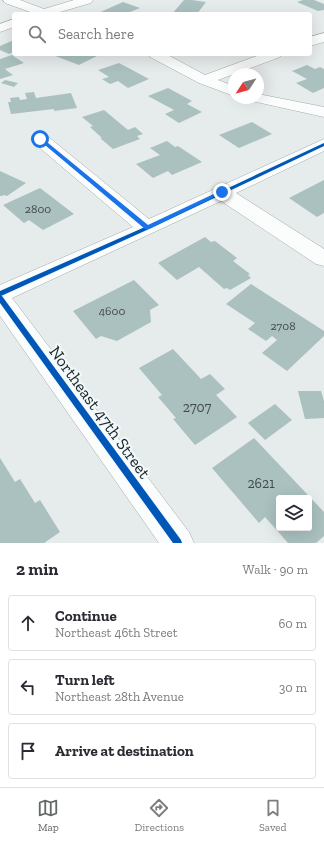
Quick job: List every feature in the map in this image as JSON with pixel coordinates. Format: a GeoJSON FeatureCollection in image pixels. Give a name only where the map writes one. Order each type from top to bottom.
{"type":"FeatureCollection","features":[{"type":"Feature","properties":{"kind":"street"},"geometry":{"type":"LineString","coordinates":[[9,0],[37,12]]}},
{"type":"Feature","properties":{"kind":"street"},"geometry":{"type":"LineString","coordinates":[[48,12],[87,0]]}},
{"type":"Feature","properties":{"kind":"street"},"geometry":{"type":"LineString","coordinates":[[0,28],[12,24]]}},
{"type":"Feature","properties":{"kind":"street"},"geometry":{"type":"LineString","coordinates":[[312,41],[324,36]]}},
{"type":"Feature","properties":{"kind":"street"},"geometry":{"type":"LineString","coordinates":[[159,56],[204,80],[228,89]]}},
{"type":"Feature","properties":{"kind":"street"},"geometry":{"type":"LineString","coordinates":[[204,80],[270,56]]}},
{"type":"Feature","properties":{"kind":"street"},"geometry":{"type":"LineString","coordinates":[[264,99],[324,112]]}},
{"type":"Feature","properties":{"kind":"street"},"geometry":{"type":"LineString","coordinates":[[40,139],[147,228]]}},
{"type":"Feature","properties":{"kind":"street"},"geometry":{"type":"LineString","coordinates":[[0,294],[147,228],[324,144]]}},
{"type":"Feature","properties":{"kind":"street"},"geometry":{"type":"LineString","coordinates":[[222,192],[324,259]]}},
{"type":"Feature","properties":{"kind":"street","name":"Northeast 47th Street"},"geometry":{"type":"LineString","coordinates":[[0,298],[178,543]]}},
{"type":"Feature","properties":{"kind":"building"},"geometry":{"type":"Polygon","coordinates":[[[184,0],[206,2],[198,12],[174,12],[184,0]]]}},
{"type":"Feature","properties":{"kind":"building"},"geometry":{"type":"Polygon","coordinates":[[[303,0],[314,0],[324,4],[324,10],[318,11],[297,2],[303,0]]]}},
{"type":"Feature","properties":{"kind":"building"},"geometry":{"type":"Polygon","coordinates":[[[123,2],[140,8],[130,12],[100,12],[123,2]]]}},
{"type":"Feature","properties":{"kind":"building"},"geometry":{"type":"Polygon","coordinates":[[[12,41],[12,53],[9,54],[0,50],[0,46],[12,41]]]}},
{"type":"Feature","properties":{"kind":"building"},"geometry":{"type":"Polygon","coordinates":[[[12,55],[24,63],[5,69],[13,75],[0,79],[0,59],[12,55]]]}},
{"type":"Feature","properties":{"kind":"building"},"geometry":{"type":"Polygon","coordinates":[[[55,56],[97,56],[79,65],[55,56]]]}},
{"type":"Feature","properties":{"kind":"building"},"geometry":{"type":"Polygon","coordinates":[[[119,63],[149,79],[128,88],[118,81],[110,84],[102,79],[109,77],[98,70],[119,63]]]}},
{"type":"Feature","properties":{"kind":"building"},"geometry":{"type":"Polygon","coordinates":[[[307,65],[315,69],[320,67],[324,69],[324,88],[313,93],[296,83],[307,79],[292,71],[307,65]]]}},
{"type":"Feature","properties":{"kind":"building"},"geometry":{"type":"Polygon","coordinates":[[[5,80],[18,83],[14,87],[1,83],[5,80]]]}},
{"type":"Feature","properties":{"kind":"building"},"geometry":{"type":"Polygon","coordinates":[[[168,88],[192,101],[187,104],[202,112],[179,123],[165,114],[174,110],[148,96],[168,88]]]}},
{"type":"Feature","properties":{"kind":"building"},"geometry":{"type":"Polygon","coordinates":[[[34,92],[36,98],[71,93],[77,108],[11,114],[8,102],[11,102],[10,98],[19,97],[20,100],[27,99],[25,93],[34,92]]]}},
{"type":"Feature","properties":{"kind":"building"},"geometry":{"type":"Polygon","coordinates":[[[104,110],[128,130],[135,127],[143,134],[137,136],[140,139],[113,149],[100,138],[102,138],[90,127],[93,126],[82,117],[104,110]]]}},
{"type":"Feature","properties":{"kind":"building"},"geometry":{"type":"Polygon","coordinates":[[[252,122],[272,134],[239,148],[219,135],[252,122]]]}},
{"type":"Feature","properties":{"kind":"building"},"geometry":{"type":"Polygon","coordinates":[[[167,141],[175,147],[178,146],[202,162],[172,175],[168,171],[153,178],[136,164],[160,155],[150,148],[167,141]]]}},
{"type":"Feature","properties":{"kind":"building"},"geometry":{"type":"Polygon","coordinates":[[[0,171],[26,183],[7,196],[0,196],[0,171]]]}},
{"type":"Feature","properties":{"kind":"building"},"geometry":{"type":"Polygon","coordinates":[[[324,180],[324,213],[317,217],[289,198],[324,180]]]}},
{"type":"Feature","properties":{"kind":"building"},"geometry":{"type":"Polygon","coordinates":[[[40,188],[74,214],[43,230],[29,220],[24,223],[3,205],[40,188]]]}},
{"type":"Feature","properties":{"kind":"building"},"geometry":{"type":"Polygon","coordinates":[[[205,237],[211,242],[215,241],[237,258],[233,261],[250,274],[248,275],[251,278],[230,290],[227,288],[224,289],[199,267],[177,280],[158,263],[205,237]]]}},
{"type":"Feature","properties":{"kind":"building"},"geometry":{"type":"Polygon","coordinates":[[[134,280],[159,305],[150,310],[151,322],[117,341],[101,336],[96,339],[73,311],[134,280]]]}},
{"type":"Feature","properties":{"kind":"building"},"geometry":{"type":"Polygon","coordinates":[[[251,284],[324,331],[324,336],[287,371],[262,353],[277,340],[272,336],[266,341],[248,329],[255,323],[226,304],[251,284]]]}},
{"type":"Feature","properties":{"kind":"building"},"geometry":{"type":"Polygon","coordinates":[[[173,349],[201,379],[210,374],[225,389],[216,395],[237,417],[195,445],[173,419],[176,418],[158,397],[162,395],[139,368],[173,349]]]}},
{"type":"Feature","properties":{"kind":"building"},"geometry":{"type":"Polygon","coordinates":[[[298,391],[321,391],[324,401],[324,418],[305,419],[298,391]]]}},
{"type":"Feature","properties":{"kind":"building"},"geometry":{"type":"Polygon","coordinates":[[[275,404],[292,420],[265,440],[248,423],[275,404]]]}},
{"type":"Feature","properties":{"kind":"building"},"geometry":{"type":"Polygon","coordinates":[[[254,438],[308,495],[276,495],[276,529],[265,517],[259,523],[212,468],[254,438]]]}},
{"type":"Feature","properties":{"kind":"building"},"geometry":{"type":"Polygon","coordinates":[[[0,458],[15,482],[20,479],[35,503],[40,500],[60,532],[44,543],[0,543],[0,458]]]}},
{"type":"Feature","properties":{"kind":"building"},"geometry":{"type":"Polygon","coordinates":[[[312,499],[324,512],[324,536],[316,543],[288,543],[277,531],[312,531],[312,499]]]}},
{"type":"Feature","properties":{"kind":"cycle path"},"geometry":{"type":"LineString","coordinates":[[0,294],[147,228],[324,144]]}},
{"type":"Feature","properties":{"kind":"cycle path"},"geometry":{"type":"LineString","coordinates":[[0,298],[178,543]]}},
{"type":"Feature","properties":{"kind":"route"},"geometry":{"type":"LineString","coordinates":[[40,139],[147,228],[222,192]]}}]}
